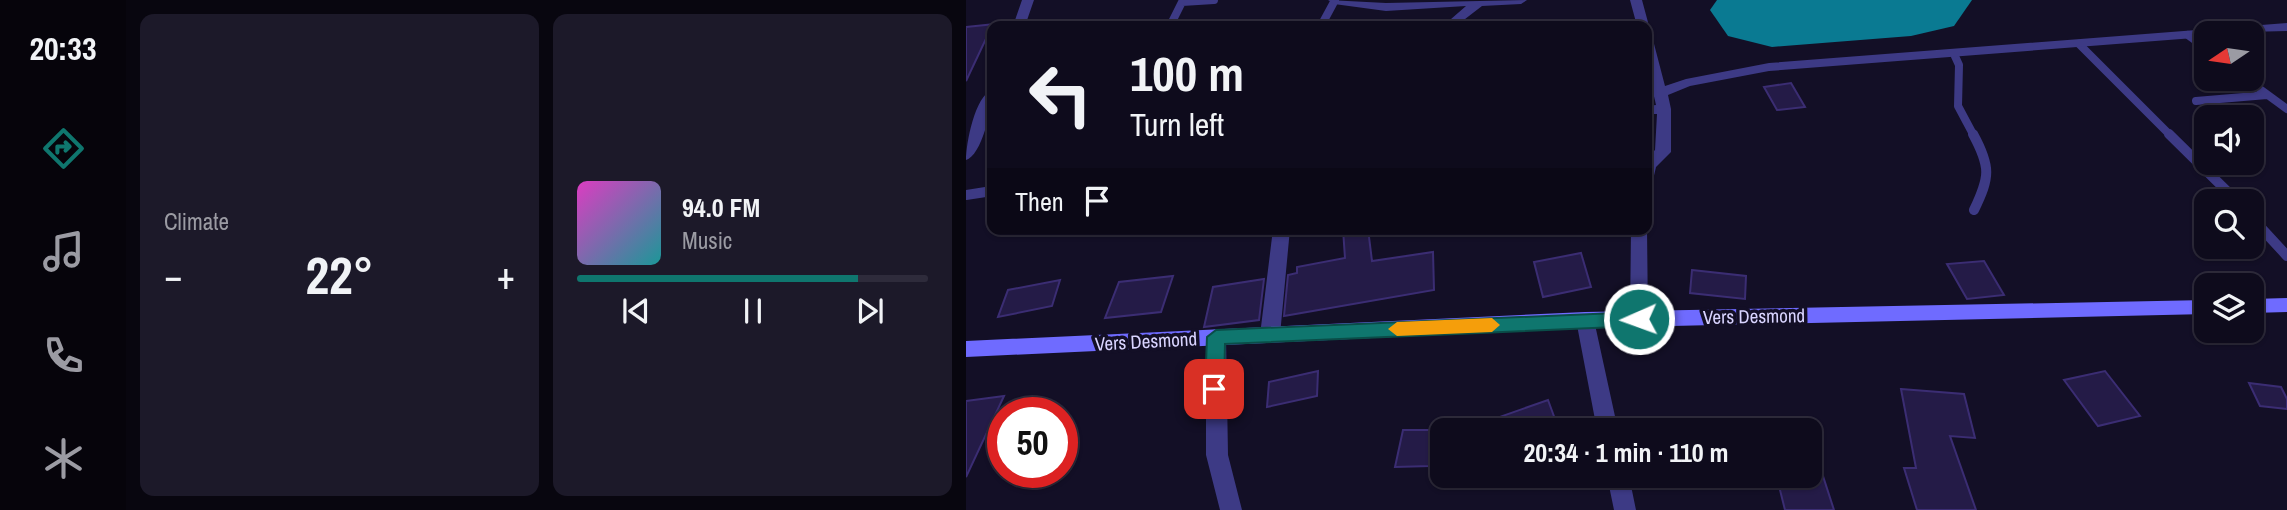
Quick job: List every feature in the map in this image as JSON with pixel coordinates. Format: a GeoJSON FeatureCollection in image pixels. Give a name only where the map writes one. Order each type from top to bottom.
{"type":"FeatureCollection","features":[{"type":"Feature","properties":{"kind":"main road"},"geometry":{"type":"LineString","coordinates":[[2264,306],[2287,305]]}},
{"type":"Feature","properties":{"kind":"main road","name":"Vers Desmond"},"geometry":{"type":"LineString","coordinates":[[966,349],[1585,320],[2194,307]]}},
{"type":"Feature","properties":{"kind":"street"},"geometry":{"type":"LineString","coordinates":[[1021,21],[1028,0]]}},
{"type":"Feature","properties":{"kind":"street"},"geometry":{"type":"LineString","coordinates":[[1335,0],[1386,7],[1521,0]]}},
{"type":"Feature","properties":{"kind":"street"},"geometry":{"type":"LineString","coordinates":[[1636,0],[1642,21]]}},
{"type":"Feature","properties":{"kind":"street"},"geometry":{"type":"LineString","coordinates":[[1454,21],[1476,4]]}},
{"type":"Feature","properties":{"kind":"street"},"geometry":{"type":"LineString","coordinates":[[1660,93],[1686,83],[1769,67],[2287,27]]}},
{"type":"Feature","properties":{"kind":"street"},"geometry":{"type":"LineString","coordinates":[[1652,60],[1664,109],[1663,152],[1652,164]]}},
{"type":"Feature","properties":{"kind":"street"},"geometry":{"type":"LineString","coordinates":[[966,155],[987,104]]}},
{"type":"Feature","properties":{"kind":"street"},"geometry":{"type":"LineString","coordinates":[[1652,110],[1664,109]]}},
{"type":"Feature","properties":{"kind":"street"},"geometry":{"type":"LineString","coordinates":[[976,127],[987,126]]}},
{"type":"Feature","properties":{"kind":"street"},"geometry":{"type":"LineString","coordinates":[[1270,335],[1281,235]]}},
{"type":"Feature","properties":{"kind":"street"},"geometry":{"type":"LineString","coordinates":[[1639,235],[1639,319]]}},
{"type":"Feature","properties":{"kind":"street"},"geometry":{"type":"LineString","coordinates":[[1585,320],[1605,418]]}},
{"type":"Feature","properties":{"kind":"street"},"geometry":{"type":"LineString","coordinates":[[1216,337],[1217,455],[1231,510]]}},
{"type":"Feature","properties":{"kind":"street"},"geometry":{"type":"LineString","coordinates":[[1620,488],[1625,510]]}},
{"type":"Feature","properties":{"kind":"lane"},"geometry":{"type":"LineString","coordinates":[[1172,21],[1182,2],[1214,0]]}},
{"type":"Feature","properties":{"kind":"lane"},"geometry":{"type":"LineString","coordinates":[[1324,21],[1335,0]]}},
{"type":"Feature","properties":{"kind":"lane"},"geometry":{"type":"LineString","coordinates":[[2188,35],[2194,39]]}},
{"type":"Feature","properties":{"kind":"lane"},"geometry":{"type":"LineString","coordinates":[[2078,44],[2224,189]]}},
{"type":"Feature","properties":{"kind":"lane"},"geometry":{"type":"LineString","coordinates":[[1954,54],[1959,65],[1958,106],[1986,158],[1987,183],[1973,210]]}},
{"type":"Feature","properties":{"kind":"lane"},"geometry":{"type":"LineString","coordinates":[[2262,91],[2287,109]]}},
{"type":"Feature","properties":{"kind":"lane"},"geometry":{"type":"LineString","coordinates":[[2196,101],[2267,95]]}},
{"type":"Feature","properties":{"kind":"lane"},"geometry":{"type":"LineString","coordinates":[[966,195],[987,192]]}},
{"type":"Feature","properties":{"kind":"lane"},"geometry":{"type":"LineString","coordinates":[[2264,231],[2287,257]]}},
{"type":"Feature","properties":{"kind":"building"},"geometry":{"type":"Polygon","coordinates":[[[987,25],[987,37],[966,81],[966,27],[987,25]]]}},
{"type":"Feature","properties":{"kind":"building"},"geometry":{"type":"Polygon","coordinates":[[[1791,83],[1805,107],[1777,110],[1764,87],[1791,83]]]}},
{"type":"Feature","properties":{"kind":"building"},"geometry":{"type":"Polygon","coordinates":[[[1343,235],[1369,235],[1372,261],[1433,252],[1434,290],[1284,316],[1288,275],[1297,273],[1297,267],[1345,258],[1343,235]]]}},
{"type":"Feature","properties":{"kind":"building"},"geometry":{"type":"Polygon","coordinates":[[[1581,253],[1591,287],[1543,297],[1534,262],[1581,253]]]}},
{"type":"Feature","properties":{"kind":"building"},"geometry":{"type":"Polygon","coordinates":[[[1984,261],[2004,295],[1967,299],[1947,264],[1984,261]]]}},
{"type":"Feature","properties":{"kind":"building"},"geometry":{"type":"Polygon","coordinates":[[[1692,270],[1746,276],[1745,299],[1690,293],[1692,270]]]}},
{"type":"Feature","properties":{"kind":"building"},"geometry":{"type":"Polygon","coordinates":[[[1173,276],[1161,312],[1105,318],[1119,282],[1173,276]]]}},
{"type":"Feature","properties":{"kind":"building"},"geometry":{"type":"Polygon","coordinates":[[[1264,279],[1259,320],[1204,327],[1213,287],[1264,279]]]}},
{"type":"Feature","properties":{"kind":"building"},"geometry":{"type":"Polygon","coordinates":[[[1060,280],[1052,306],[998,317],[1008,290],[1060,280]]]}},
{"type":"Feature","properties":{"kind":"building"},"geometry":{"type":"Polygon","coordinates":[[[1318,371],[1317,396],[1267,407],[1269,382],[1318,371]]]}},
{"type":"Feature","properties":{"kind":"building"},"geometry":{"type":"Polygon","coordinates":[[[2105,371],[2140,416],[2098,426],[2064,380],[2105,371]]]}},
{"type":"Feature","properties":{"kind":"building"},"geometry":{"type":"Polygon","coordinates":[[[2249,383],[2281,387],[2287,399],[2287,409],[2260,406],[2249,383]]]}},
{"type":"Feature","properties":{"kind":"building"},"geometry":{"type":"Polygon","coordinates":[[[1901,389],[1964,394],[1975,438],[1950,436],[1976,510],[1917,510],[1904,468],[1916,468],[1901,389]]]}},
{"type":"Feature","properties":{"kind":"building"},"geometry":{"type":"Polygon","coordinates":[[[987,398],[987,432],[966,477],[966,401],[987,398]]]}},
{"type":"Feature","properties":{"kind":"building"},"geometry":{"type":"Polygon","coordinates":[[[1548,400],[1555,418],[1497,418],[1548,400]]]}},
{"type":"Feature","properties":{"kind":"building"},"geometry":{"type":"Polygon","coordinates":[[[1403,430],[1430,430],[1430,466],[1395,467],[1403,430]]]}},
{"type":"Feature","properties":{"kind":"building"},"geometry":{"type":"Polygon","coordinates":[[[1822,473],[1834,510],[1785,510],[1780,488],[1822,488],[1822,473]]]}},
{"type":"Feature","properties":{"kind":"runway"},"geometry":{"type":"LineString","coordinates":[[1772,10],[1911,0]]}},
{"type":"Feature","properties":{"kind":"slow traffic"},"geometry":{"type":"LineString","coordinates":[[1397,329],[1492,325]]}},
{"type":"Feature","properties":{"kind":"route"},"geometry":{"type":"LineString","coordinates":[[1214,389],[1216,337],[1639,319]]}}]}
